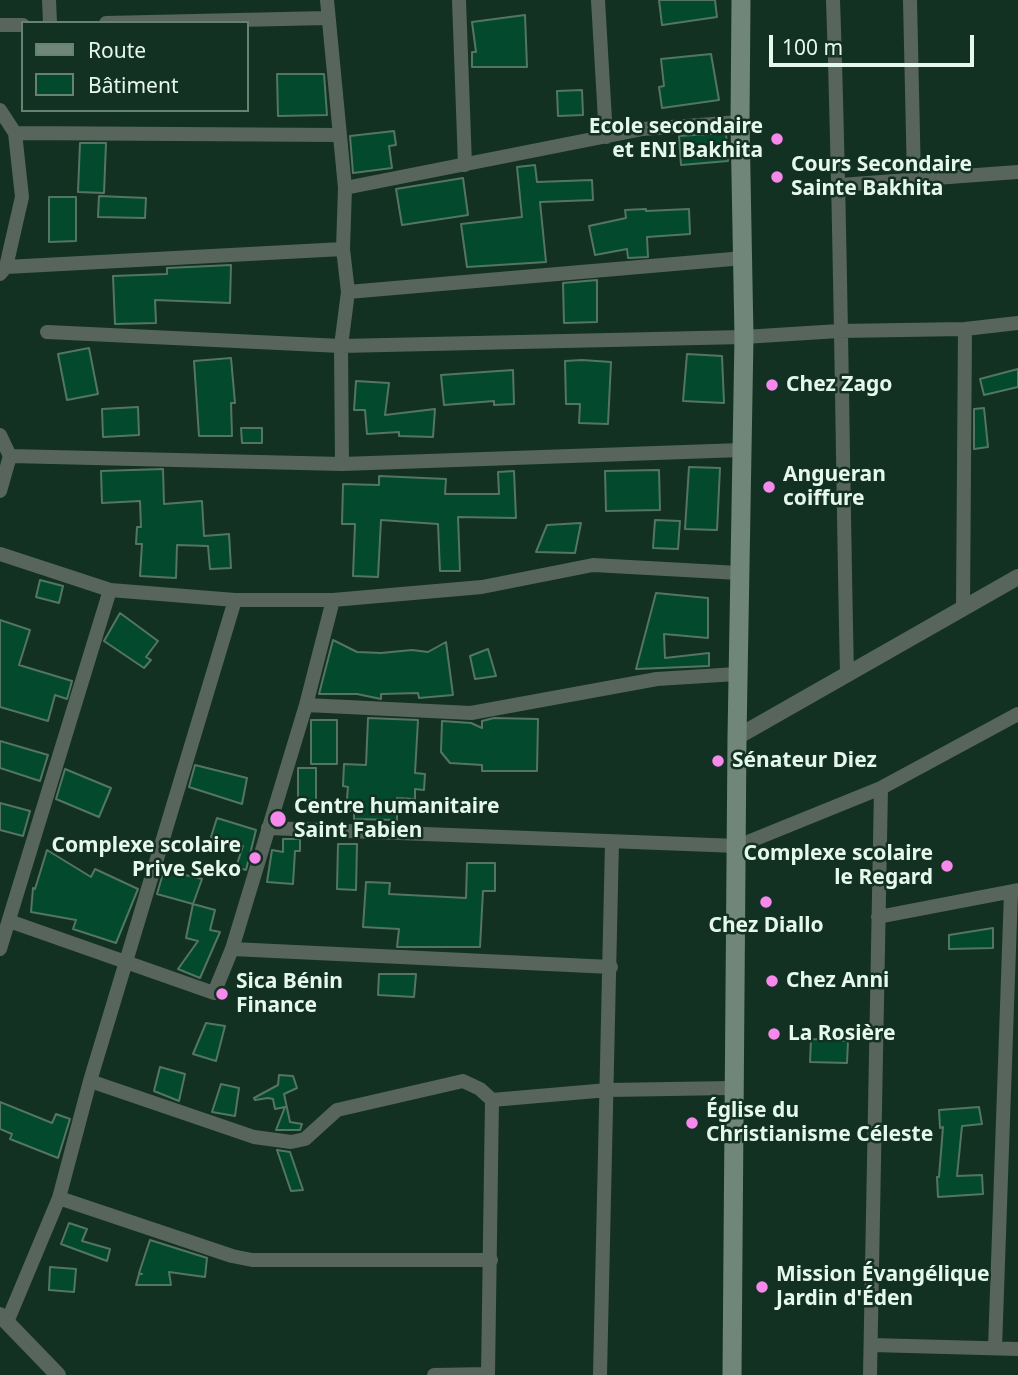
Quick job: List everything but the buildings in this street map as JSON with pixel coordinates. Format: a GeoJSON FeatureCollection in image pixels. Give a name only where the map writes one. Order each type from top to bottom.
{"type":"FeatureCollection","features":[{"type":"Feature","properties":{"kind":"main road"},"geometry":{"type":"LineString","coordinates":[[732,1375],[732,1088],[738,846],[737,674],[744,337],[741,0]]}},
{"type":"Feature","properties":{"kind":"street"},"geometry":{"type":"LineString","coordinates":[[49,0],[50,21]]}},
{"type":"Feature","properties":{"kind":"street"},"geometry":{"type":"LineString","coordinates":[[327,0],[345,188],[344,249],[348,292],[341,346],[342,464]]}},
{"type":"Feature","properties":{"kind":"street"},"geometry":{"type":"LineString","coordinates":[[459,0],[466,166]]}},
{"type":"Feature","properties":{"kind":"street"},"geometry":{"type":"LineString","coordinates":[[598,0],[606,137]]}},
{"type":"Feature","properties":{"kind":"street"},"geometry":{"type":"LineString","coordinates":[[833,0],[840,185],[839,331],[847,674]]}},
{"type":"Feature","properties":{"kind":"street"},"geometry":{"type":"LineString","coordinates":[[910,0],[914,180]]}},
{"type":"Feature","properties":{"kind":"street"},"geometry":{"type":"LineString","coordinates":[[194,21],[327,18]]}},
{"type":"Feature","properties":{"kind":"street"},"geometry":{"type":"LineString","coordinates":[[0,25],[21,25]]}},
{"type":"Feature","properties":{"kind":"street"},"geometry":{"type":"LineString","coordinates":[[0,110],[15,133],[22,197],[2,267],[344,249]]}},
{"type":"Feature","properties":{"kind":"street"},"geometry":{"type":"LineString","coordinates":[[345,188],[643,129],[740,122]]}},
{"type":"Feature","properties":{"kind":"street"},"geometry":{"type":"LineString","coordinates":[[15,133],[339,135]]}},
{"type":"Feature","properties":{"kind":"street"},"geometry":{"type":"LineString","coordinates":[[840,185],[1018,172]]}},
{"type":"Feature","properties":{"kind":"street"},"geometry":{"type":"LineString","coordinates":[[348,292],[744,258]]}},
{"type":"Feature","properties":{"kind":"street"},"geometry":{"type":"LineString","coordinates":[[47,332],[341,346],[744,337],[839,331],[965,329],[1018,323]]}},
{"type":"Feature","properties":{"kind":"street"},"geometry":{"type":"LineString","coordinates":[[963,607],[965,329]]}},
{"type":"Feature","properties":{"kind":"street"},"geometry":{"type":"LineString","coordinates":[[0,435],[10,456],[0,491]]}},
{"type":"Feature","properties":{"kind":"street"},"geometry":{"type":"LineString","coordinates":[[10,456],[342,464],[742,450]]}},
{"type":"Feature","properties":{"kind":"street"},"geometry":{"type":"LineString","coordinates":[[0,554],[110,590],[235,600],[333,600],[482,587],[593,565],[740,573]]}},
{"type":"Feature","properties":{"kind":"street"},"geometry":{"type":"LineString","coordinates":[[737,737],[1018,577]]}},
{"type":"Feature","properties":{"kind":"street"},"geometry":{"type":"LineString","coordinates":[[0,950],[110,590]]}},
{"type":"Feature","properties":{"kind":"street"},"geometry":{"type":"LineString","coordinates":[[50,1373],[3,1319],[59,1198],[90,1081],[235,600]]}},
{"type":"Feature","properties":{"kind":"street"},"geometry":{"type":"LineString","coordinates":[[9,921],[214,993],[232,949],[306,705],[333,600]]}},
{"type":"Feature","properties":{"kind":"street"},"geometry":{"type":"LineString","coordinates":[[306,705],[471,713],[657,679],[737,674]]}},
{"type":"Feature","properties":{"kind":"street"},"geometry":{"type":"LineString","coordinates":[[268,828],[738,846],[881,788],[1018,714]]}},
{"type":"Feature","properties":{"kind":"street"},"geometry":{"type":"LineString","coordinates":[[870,1375],[881,788]]}},
{"type":"Feature","properties":{"kind":"street"},"geometry":{"type":"LineString","coordinates":[[600,1375],[612,842]]}},
{"type":"Feature","properties":{"kind":"street"},"geometry":{"type":"LineString","coordinates":[[878,917],[1014,891],[995,1348]]}},
{"type":"Feature","properties":{"kind":"street"},"geometry":{"type":"LineString","coordinates":[[232,949],[611,967]]}},
{"type":"Feature","properties":{"kind":"street"},"geometry":{"type":"LineString","coordinates":[[90,1081],[254,1137],[291,1142],[305,1139],[337,1110],[463,1080],[480,1088],[492,1100],[488,1375],[434,1375]]}},
{"type":"Feature","properties":{"kind":"street"},"geometry":{"type":"LineString","coordinates":[[492,1100],[608,1090],[732,1088]]}},
{"type":"Feature","properties":{"kind":"street"},"geometry":{"type":"LineString","coordinates":[[59,1198],[232,1256],[252,1260],[491,1260]]}},
{"type":"Feature","properties":{"kind":"street"},"geometry":{"type":"LineString","coordinates":[[872,1345],[1018,1349]]}},
{"type":"Feature","properties":{"kind":"place","name":"Ecole secondaire et ENI Bakhita"},"geometry":{"type":"Point","coordinates":[777,139]}},
{"type":"Feature","properties":{"kind":"place","name":"Cours Secondaire Sainte Bakhita"},"geometry":{"type":"Point","coordinates":[777,177]}},
{"type":"Feature","properties":{"kind":"place","name":"Chez Zago"},"geometry":{"type":"Point","coordinates":[772,385]}},
{"type":"Feature","properties":{"kind":"place","name":"Angueran coiffure"},"geometry":{"type":"Point","coordinates":[769,487]}},
{"type":"Feature","properties":{"kind":"place","name":"Sénateur Diez"},"geometry":{"type":"Point","coordinates":[718,761]}},
{"type":"Feature","properties":{"kind":"place","name":"Centre humanitaire Saint Fabien"},"geometry":{"type":"Point","coordinates":[278,819]}},
{"type":"Feature","properties":{"kind":"place","name":"Complexe scolaire Prive Seko"},"geometry":{"type":"Point","coordinates":[255,858]}},
{"type":"Feature","properties":{"kind":"place","name":"Complexe scolaire le Regard"},"geometry":{"type":"Point","coordinates":[947,866]}},
{"type":"Feature","properties":{"kind":"place","name":"Chez Diallo"},"geometry":{"type":"Point","coordinates":[766,902]}},
{"type":"Feature","properties":{"kind":"place","name":"Chez Anni"},"geometry":{"type":"Point","coordinates":[772,981]}},
{"type":"Feature","properties":{"kind":"place","name":"Sica Bénin Finance"},"geometry":{"type":"Point","coordinates":[222,994]}},
{"type":"Feature","properties":{"kind":"place","name":"La Rosière"},"geometry":{"type":"Point","coordinates":[774,1034]}},
{"type":"Feature","properties":{"kind":"place","name":"Église du Christianisme Céleste"},"geometry":{"type":"Point","coordinates":[692,1123]}},
{"type":"Feature","properties":{"kind":"place","name":"Mission Évangélique Jardin d'Éden"},"geometry":{"type":"Point","coordinates":[762,1287]}}]}
